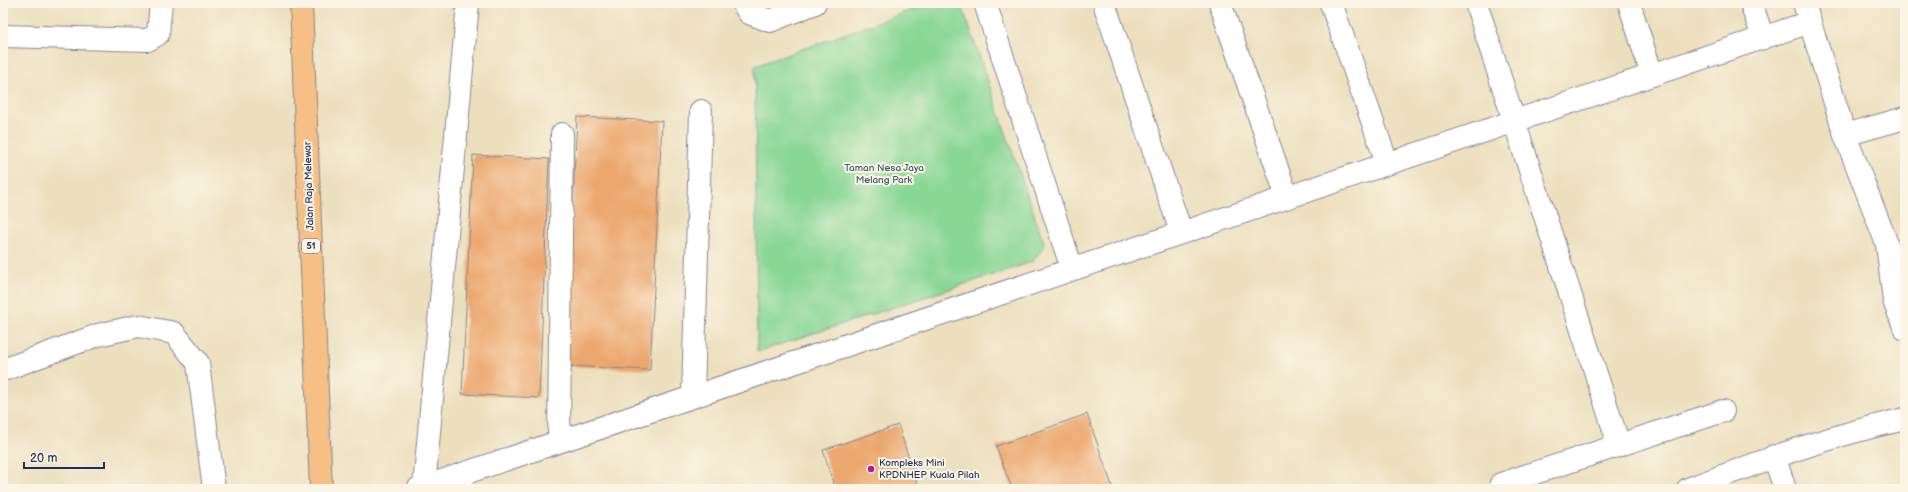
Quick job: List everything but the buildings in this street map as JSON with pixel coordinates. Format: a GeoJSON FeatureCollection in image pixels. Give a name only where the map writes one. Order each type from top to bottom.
{"type":"FeatureCollection","features":[{"type":"Feature","properties":{"kind":"highway","name":"Jalan Raja Melewar"},"geometry":{"type":"LineString","coordinates":[[301,3],[320,489]]}},
{"type":"Feature","properties":{"kind":"street"},"geometry":{"type":"LineString","coordinates":[[3,36],[148,40],[158,34],[161,3]]}},
{"type":"Feature","properties":{"kind":"street"},"geometry":{"type":"LineString","coordinates":[[468,3],[421,488],[1763,38],[1806,12],[1845,135],[1887,244],[1894,301],[1905,329]]}},
{"type":"Feature","properties":{"kind":"street"},"geometry":{"type":"LineString","coordinates":[[743,3],[749,13],[770,21],[815,3]]}},
{"type":"Feature","properties":{"kind":"street"},"geometry":{"type":"LineString","coordinates":[[985,3],[1072,269]]}},
{"type":"Feature","properties":{"kind":"street"},"geometry":{"type":"LineString","coordinates":[[1104,3],[1181,232]]}},
{"type":"Feature","properties":{"kind":"street"},"geometry":{"type":"LineString","coordinates":[[1220,3],[1288,197]]}},
{"type":"Feature","properties":{"kind":"street"},"geometry":{"type":"LineString","coordinates":[[1331,3],[1387,163]]}},
{"type":"Feature","properties":{"kind":"street"},"geometry":{"type":"LineString","coordinates":[[1476,3],[1619,445]]}},
{"type":"Feature","properties":{"kind":"street"},"geometry":{"type":"LineString","coordinates":[[1629,3],[1652,74]]}},
{"type":"Feature","properties":{"kind":"street"},"geometry":{"type":"LineString","coordinates":[[1751,3],[1763,38]]}},
{"type":"Feature","properties":{"kind":"street"},"geometry":{"type":"LineString","coordinates":[[693,396],[701,111]]}},
{"type":"Feature","properties":{"kind":"street"},"geometry":{"type":"LineString","coordinates":[[1845,135],[1905,118]]}},
{"type":"Feature","properties":{"kind":"street"},"geometry":{"type":"LineString","coordinates":[[559,441],[562,134]]}},
{"type":"Feature","properties":{"kind":"street"},"geometry":{"type":"LineString","coordinates":[[1887,244],[1905,257]]}},
{"type":"Feature","properties":{"kind":"street"},"geometry":{"type":"LineString","coordinates":[[3,370],[98,335],[138,326],[174,333],[198,363],[214,489]]}},
{"type":"Feature","properties":{"kind":"street"},"geometry":{"type":"LineString","coordinates":[[1501,484],[1724,411]]}},
{"type":"Feature","properties":{"kind":"street"},"geometry":{"type":"LineString","coordinates":[[1688,489],[1774,456],[1875,426],[1905,419]]}},
{"type":"Feature","properties":{"kind":"street"},"geometry":{"type":"LineString","coordinates":[[1774,456],[1785,489]]}},
{"type":"Feature","properties":{"kind":"green space","name":"Taman Nesa Jaya Melang Park"},"geometry":{"type":"Polygon","coordinates":[[[931,3],[961,3],[1045,246],[1032,262],[757,352],[755,66],[931,3]]]}},
{"type":"Feature","properties":{"kind":"place","name":"Kompleks Mini KPDNHEP Kuala Pilah"},"geometry":{"type":"Point","coordinates":[871,469]}}]}
